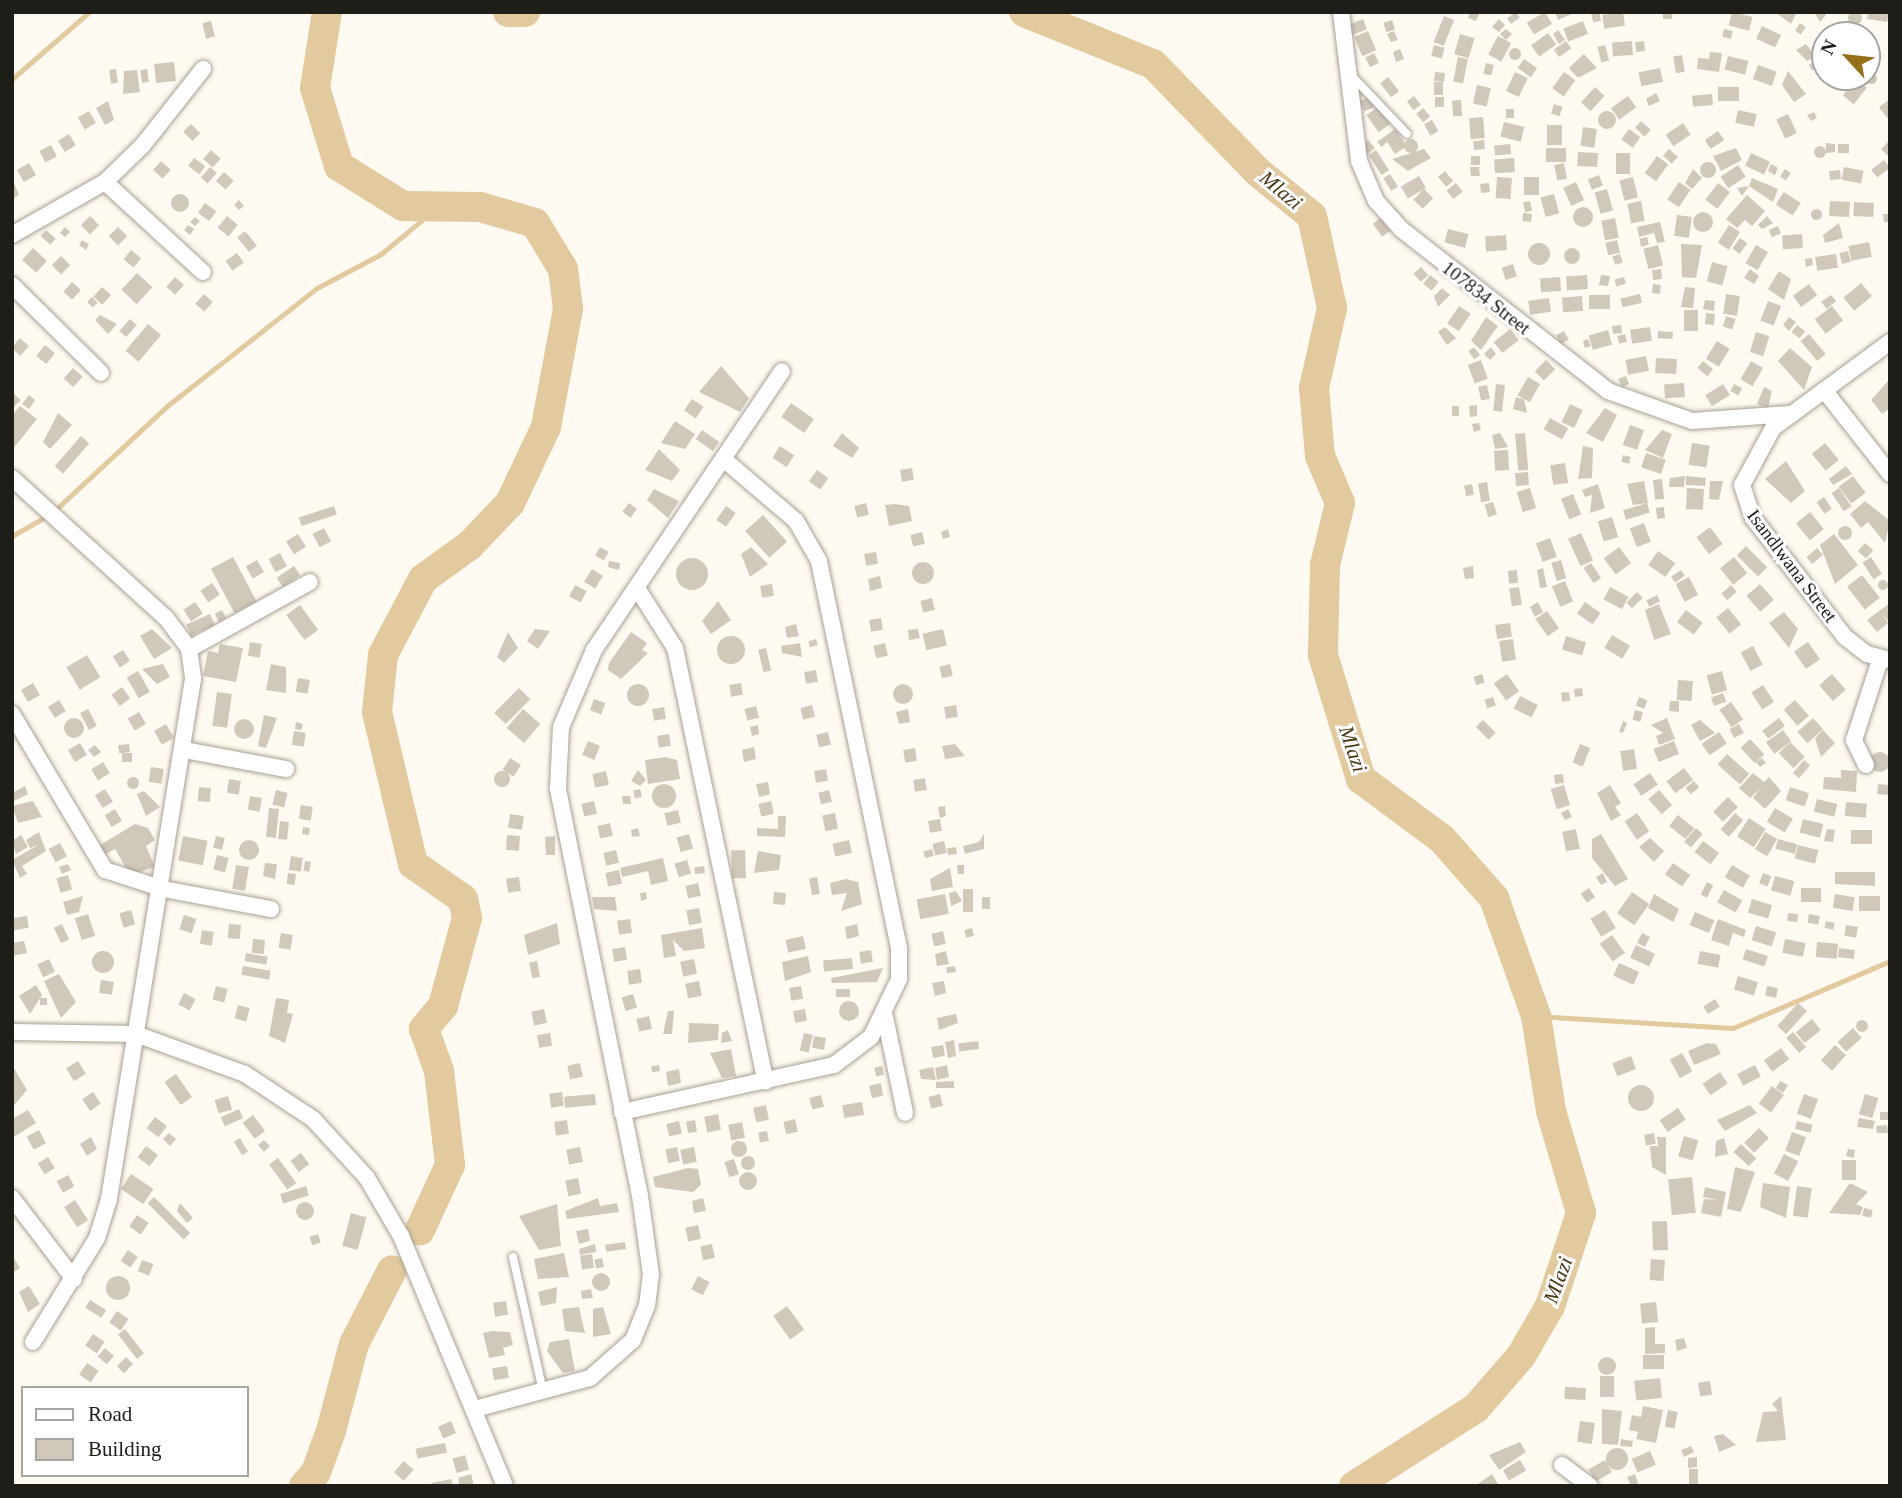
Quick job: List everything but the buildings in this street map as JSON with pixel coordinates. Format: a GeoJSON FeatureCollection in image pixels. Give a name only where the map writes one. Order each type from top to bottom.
{"type":"FeatureCollection","features":[{"type":"Feature","properties":{"kind":"street","name":"107834 Street"},"geometry":{"type":"LineString","coordinates":[[1341,12],[1359,160],[1376,201],[1415,241],[1608,391],[1677,417],[1722,421],[1790,414]]}},
{"type":"Feature","properties":{"kind":"street"},"geometry":{"type":"LineString","coordinates":[[12,235],[105,182],[144,145],[203,69]]}},
{"type":"Feature","properties":{"kind":"street"},"geometry":{"type":"LineString","coordinates":[[105,182],[203,272]]}},
{"type":"Feature","properties":{"kind":"street"},"geometry":{"type":"LineString","coordinates":[[12,285],[101,373]]}},
{"type":"Feature","properties":{"kind":"street","name":"Isandlwana Street"},"geometry":{"type":"LineString","coordinates":[[1885,660],[1845,637],[1746,504],[1745,473],[1764,438],[1790,414],[1890,342]]}},
{"type":"Feature","properties":{"kind":"street"},"geometry":{"type":"LineString","coordinates":[[474,1409],[578,1384],[608,1366],[633,1340],[647,1306],[649,1256],[561,810],[557,756],[570,693],[637,588],[727,461],[782,371]]}},
{"type":"Feature","properties":{"kind":"street"},"geometry":{"type":"LineString","coordinates":[[1824,390],[1890,474]]}},
{"type":"Feature","properties":{"kind":"street"},"geometry":{"type":"LineString","coordinates":[[622,1112],[834,1065],[859,1049],[885,1017],[899,979],[900,948],[819,561],[796,521],[727,461]]}},
{"type":"Feature","properties":{"kind":"street"},"geometry":{"type":"LineString","coordinates":[[12,478],[166,618],[189,649],[193,689],[163,889],[109,1199],[74,1279],[33,1342]]}},
{"type":"Feature","properties":{"kind":"street"},"geometry":{"type":"LineString","coordinates":[[189,649],[310,582]]}},
{"type":"Feature","properties":{"kind":"street"},"geometry":{"type":"LineString","coordinates":[[637,588],[675,648],[766,1082]]}},
{"type":"Feature","properties":{"kind":"street"},"geometry":{"type":"LineString","coordinates":[[1866,765],[1854,740],[1885,660]]}},
{"type":"Feature","properties":{"kind":"street"},"geometry":{"type":"LineString","coordinates":[[12,714],[97,861],[113,875],[163,889],[271,909]]}},
{"type":"Feature","properties":{"kind":"street"},"geometry":{"type":"LineString","coordinates":[[185,750],[286,769]]}},
{"type":"Feature","properties":{"kind":"street"},"geometry":{"type":"LineString","coordinates":[[885,1017],[905,1112]]}},
{"type":"Feature","properties":{"kind":"street"},"geometry":{"type":"LineString","coordinates":[[14,1028],[136,1034],[257,1080],[313,1119],[349,1156],[401,1236],[505,1486]]}},
{"type":"Feature","properties":{"kind":"street"},"geometry":{"type":"LineString","coordinates":[[12,1198],[74,1279]]}},
{"type":"Feature","properties":{"kind":"street"},"geometry":{"type":"LineString","coordinates":[[1562,1465],[1590,1486]]}},
{"type":"Feature","properties":{"kind":"lane"},"geometry":{"type":"LineString","coordinates":[[1348,73],[1407,134]]}},
{"type":"Feature","properties":{"kind":"lane"},"geometry":{"type":"LineString","coordinates":[[513,1256],[543,1391]]}},
{"type":"Feature","properties":{"kind":"waterway"},"geometry":{"type":"LineString","coordinates":[[12,79],[89,12]]}},
{"type":"Feature","properties":{"kind":"waterway"},"geometry":{"type":"LineString","coordinates":[[327,12],[315,88],[339,166],[403,206],[480,207],[535,223],[563,269],[568,309],[546,427],[510,503],[470,545],[423,579],[383,655],[377,712],[413,864],[463,899],[467,918],[443,1006],[424,1029],[439,1071],[450,1165],[420,1230]]}},
{"type":"Feature","properties":{"kind":"waterway","name":"Mlazi"},"geometry":{"type":"LineString","coordinates":[[508,12],[525,12]]}},
{"type":"Feature","properties":{"kind":"waterway","name":"Mlazi"},"geometry":{"type":"LineString","coordinates":[[1024,12],[1153,64],[1259,173],[1312,216],[1332,308],[1314,388],[1320,456],[1340,503],[1325,565],[1323,655],[1361,779],[1442,839],[1494,898],[1536,1016],[1551,1111],[1581,1213],[1550,1306],[1521,1356],[1476,1408],[1354,1486]]}},
{"type":"Feature","properties":{"kind":"waterway"},"geometry":{"type":"LineString","coordinates":[[12,536],[52,513],[167,406],[317,288],[381,254],[439,206]]}},
{"type":"Feature","properties":{"kind":"waterway"},"geometry":{"type":"LineString","coordinates":[[1536,1016],[1733,1028],[1890,961]]}},
{"type":"Feature","properties":{"kind":"waterway"},"geometry":{"type":"LineString","coordinates":[[304,1486],[316,1472],[331,1431],[354,1344],[392,1270]]}}]}
